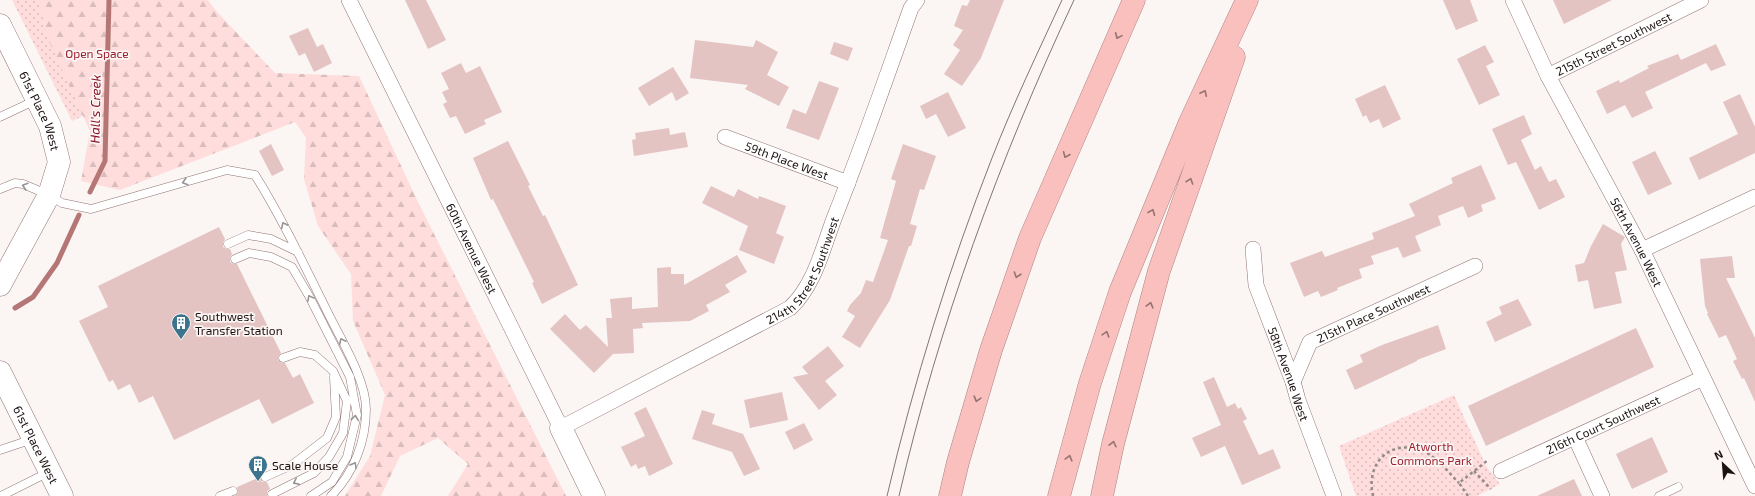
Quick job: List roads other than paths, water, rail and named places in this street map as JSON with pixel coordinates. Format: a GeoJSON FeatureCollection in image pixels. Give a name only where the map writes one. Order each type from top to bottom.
{"type":"FeatureCollection","features":[{"type":"Feature","properties":{"kind":"highway"},"geometry":{"type":"LineString","coordinates":[[950,496],[958,462],[991,350],[1030,238],[1134,0]]}},
{"type":"Feature","properties":{"kind":"highway"},"geometry":{"type":"LineString","coordinates":[[1058,496],[1090,383],[1120,292],[1190,122],[1248,0]]}},
{"type":"Feature","properties":{"kind":"highway"},"geometry":{"type":"LineString","coordinates":[[1102,496],[1113,444],[1159,271],[1254,0]]}},
{"type":"Feature","properties":{"kind":"street","name":"60th Avenue West"},"geometry":{"type":"LineString","coordinates":[[349,0],[594,496]]}},
{"type":"Feature","properties":{"kind":"street","name":"214th Street Southwest"},"geometry":{"type":"LineString","coordinates":[[561,428],[790,308],[803,294],[809,284],[848,183],[911,8],[917,0]]}},
{"type":"Feature","properties":{"kind":"street","name":"56th Avenue West"},"geometry":{"type":"LineString","coordinates":[[1513,0],[1548,76],[1642,250],[1755,486]]}},
{"type":"Feature","properties":{"kind":"street","name":"215th Street Southwest"},"geometry":{"type":"LineString","coordinates":[[1548,76],[1701,0]]}},
{"type":"Feature","properties":{"kind":"street","name":"61st Place West"},"geometry":{"type":"LineString","coordinates":[[0,24],[50,126],[59,162],[49,195],[0,285]]}},
{"type":"Feature","properties":{"kind":"street","name":"59th Place West"},"geometry":{"type":"LineString","coordinates":[[725,137],[848,183]]}},
{"type":"Feature","properties":{"kind":"street"},"geometry":{"type":"LineString","coordinates":[[1642,250],[1755,196]]}},
{"type":"Feature","properties":{"kind":"street","name":"58th Avenue West"},"geometry":{"type":"LineString","coordinates":[[1252,250],[1256,285],[1334,496]]}},
{"type":"Feature","properties":{"kind":"street","name":"215th Place Southwest"},"geometry":{"type":"LineString","coordinates":[[1293,382],[1310,342],[1475,266]]}},
{"type":"Feature","properties":{"kind":"street","name":"61st Place West"},"geometry":{"type":"LineString","coordinates":[[1,377],[51,471],[62,496]]}},
{"type":"Feature","properties":{"kind":"street","name":"216th Court Southwest"},"geometry":{"type":"LineString","coordinates":[[1501,471],[1703,378]]}},
{"type":"Feature","properties":{"kind":"street"},"geometry":{"type":"LineString","coordinates":[[1574,437],[1602,496]]}},
{"type":"Feature","properties":{"kind":"lane"},"geometry":{"type":"LineString","coordinates":[[0,117],[37,100]]}},
{"type":"Feature","properties":{"kind":"lane"},"geometry":{"type":"LineString","coordinates":[[0,189],[15,183],[23,184],[49,195],[62,203],[91,209],[227,170],[255,175],[275,207],[358,372],[366,407],[365,430],[357,458],[341,486],[331,496]]}},
{"type":"Feature","properties":{"kind":"lane"},"geometry":{"type":"LineString","coordinates":[[228,244],[248,235],[271,239],[298,252]]}},
{"type":"Feature","properties":{"kind":"lane"},"geometry":{"type":"LineString","coordinates":[[235,259],[249,253],[271,257],[292,268],[309,296],[350,377],[357,415],[347,457],[332,482],[311,496]]}},
{"type":"Feature","properties":{"kind":"lane"},"geometry":{"type":"LineString","coordinates":[[272,494],[314,473],[329,457],[343,433],[347,401],[333,371],[315,355],[300,352],[283,358]]}},
{"type":"Feature","properties":{"kind":"lane"},"geometry":{"type":"LineString","coordinates":[[265,477],[292,465],[328,438],[336,417],[333,371]]}},
{"type":"Feature","properties":{"kind":"lane"},"geometry":{"type":"LineString","coordinates":[[0,450],[34,439]]}},
{"type":"Feature","properties":{"kind":"lane"},"geometry":{"type":"LineString","coordinates":[[1,496],[51,471]]}},
{"type":"Feature","properties":{"kind":"lane"},"geometry":{"type":"LineString","coordinates":[[1659,496],[1678,487]]}},
{"type":"Feature","properties":{"kind":"lane"},"geometry":{"type":"LineString","coordinates":[[220,496],[233,490]]}},
{"type":"Feature","properties":{"kind":"waterway","name":"Hall's Creek"},"geometry":{"type":"LineString","coordinates":[[90,192],[105,161],[109,0]]}},
{"type":"Feature","properties":{"kind":"waterway","name":"Hall's Creek"},"geometry":{"type":"LineString","coordinates":[[15,308],[33,297],[57,263],[79,215]]}},
{"type":"Feature","properties":{"kind":"tram line"},"geometry":{"type":"LineString","coordinates":[[887,496],[921,368],[961,241],[1000,138],[1062,0]]}},
{"type":"Feature","properties":{"kind":"tram line"},"geometry":{"type":"LineString","coordinates":[[899,496],[933,368],[973,244],[1021,121],[1074,0]]}},
{"type":"Feature","properties":{"kind":"place","name":"Southwest Transfer Station"},"geometry":{"type":"Point","coordinates":[181,340]}},
{"type":"Feature","properties":{"kind":"place","name":"Scale House"},"geometry":{"type":"Point","coordinates":[258,482]}},
{"type":"Feature","properties":{"kind":"park label","name":"Open Space"},"geometry":{"type":"Point","coordinates":[97,53]}},
{"type":"Feature","properties":{"kind":"park label","name":"Atworth Commons Park"},"geometry":{"type":"Point","coordinates":[1431,453]}}]}
